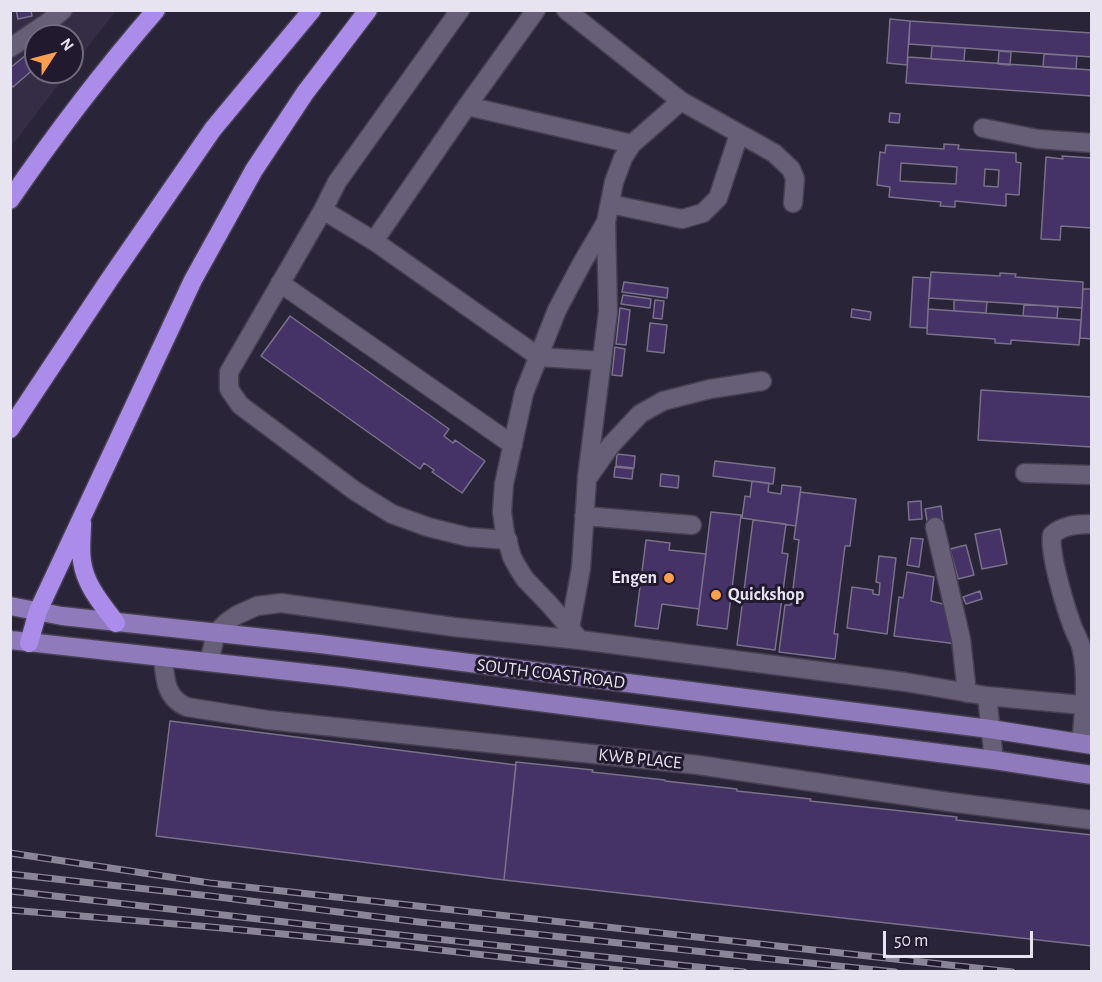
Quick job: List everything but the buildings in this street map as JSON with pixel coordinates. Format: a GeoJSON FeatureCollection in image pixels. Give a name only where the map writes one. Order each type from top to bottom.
{"type":"FeatureCollection","features":[{"type":"Feature","properties":{"kind":"highway"},"geometry":{"type":"LineString","coordinates":[[10,200],[49,143],[156,10]]}},
{"type":"Feature","properties":{"kind":"highway"},"geometry":{"type":"LineString","coordinates":[[10,429],[213,129],[312,10]]}},
{"type":"Feature","properties":{"kind":"highway"},"geometry":{"type":"LineString","coordinates":[[29,642],[38,611],[193,280],[254,170],[305,93],[368,10]]}},
{"type":"Feature","properties":{"kind":"highway"},"geometry":{"type":"LineString","coordinates":[[82,515],[81,560],[86,577],[116,623]]}},
{"type":"Feature","properties":{"kind":"main road","name":"SOUTH COAST ROAD"},"geometry":{"type":"LineString","coordinates":[[10,606],[116,623],[320,644],[990,729],[1086,744]]}},
{"type":"Feature","properties":{"kind":"main road","name":"SOUTH COAST ROAD"},"geometry":{"type":"LineString","coordinates":[[10,640],[342,676],[994,760],[1092,775]]}},
{"type":"Feature","properties":{"kind":"street"},"geometry":{"type":"LineString","coordinates":[[10,48],[63,10]]}},
{"type":"Feature","properties":{"kind":"street"},"geometry":{"type":"LineString","coordinates":[[460,10],[337,182],[229,372],[229,389],[240,405],[355,491],[392,514],[428,527],[468,537],[508,540]]}},
{"type":"Feature","properties":{"kind":"street"},"geometry":{"type":"LineString","coordinates":[[374,241],[467,105],[536,10]]}},
{"type":"Feature","properties":{"kind":"street"},"geometry":{"type":"LineString","coordinates":[[566,10],[681,101],[774,153],[791,169],[795,179],[793,203]]}},
{"type":"Feature","properties":{"kind":"street"},"geometry":{"type":"LineString","coordinates":[[575,634],[587,479],[608,312],[606,222],[614,182],[623,158],[632,144],[681,101]]}},
{"type":"Feature","properties":{"kind":"street"},"geometry":{"type":"LineString","coordinates":[[467,105],[632,144]]}},
{"type":"Feature","properties":{"kind":"street"},"geometry":{"type":"LineString","coordinates":[[983,128],[1038,139],[1092,143]]}},
{"type":"Feature","properties":{"kind":"street"},"geometry":{"type":"LineString","coordinates":[[610,204],[682,219],[703,213],[717,198],[739,134]]}},
{"type":"Feature","properties":{"kind":"street"},"geometry":{"type":"LineString","coordinates":[[323,210],[374,241],[539,357],[602,361]]}},
{"type":"Feature","properties":{"kind":"street"},"geometry":{"type":"LineString","coordinates":[[575,634],[525,579],[512,557],[502,512],[504,484],[524,393],[557,310],[606,222]]}},
{"type":"Feature","properties":{"kind":"street"},"geometry":{"type":"LineString","coordinates":[[280,283],[513,445]]}},
{"type":"Feature","properties":{"kind":"street"},"geometry":{"type":"LineString","coordinates":[[587,479],[611,445],[640,414],[650,407],[663,401],[710,389],[762,381]]}},
{"type":"Feature","properties":{"kind":"street"},"geometry":{"type":"LineString","coordinates":[[1025,473],[1092,476]]}},
{"type":"Feature","properties":{"kind":"street"},"geometry":{"type":"LineString","coordinates":[[584,516],[692,525]]}},
{"type":"Feature","properties":{"kind":"street"},"geometry":{"type":"LineString","coordinates":[[1086,744],[1087,646],[1072,626],[1051,540],[1052,535],[1060,529],[1073,525],[1092,524]]}},
{"type":"Feature","properties":{"kind":"street"},"geometry":{"type":"LineString","coordinates":[[935,527],[961,639],[967,693]]}},
{"type":"Feature","properties":{"kind":"street"},"geometry":{"type":"LineString","coordinates":[[209,662],[216,633],[237,615],[257,606],[281,603],[454,627],[575,634],[987,696],[1088,705]]}},
{"type":"Feature","properties":{"kind":"street","name":"KWB PLACE"},"geometry":{"type":"LineString","coordinates":[[163,657],[167,689],[180,704],[187,707],[268,720],[698,765],[950,802],[1092,820]]}},
{"type":"Feature","properties":{"kind":"street"},"geometry":{"type":"LineString","coordinates":[[987,696],[994,760]]}},
{"type":"Feature","properties":{"kind":"shaded area"},"geometry":{"type":"Polygon","coordinates":[[[11,11],[116,11],[84,52],[84,24],[24,24],[24,84],[59,84],[11,147],[11,11]]]}},
{"type":"Feature","properties":{"kind":"railway"},"geometry":{"type":"LineString","coordinates":[[10,853],[210,883],[1012,972]]}},
{"type":"Feature","properties":{"kind":"railway"},"geometry":{"type":"LineString","coordinates":[[10,874],[419,922],[895,972]]}},
{"type":"Feature","properties":{"kind":"railway"},"geometry":{"type":"LineString","coordinates":[[10,891],[744,972]]}},
{"type":"Feature","properties":{"kind":"railway"},"geometry":{"type":"LineString","coordinates":[[10,910],[395,945],[636,972]]}},
{"type":"Feature","properties":{"kind":"place","name":"Engen"},"geometry":{"type":"Point","coordinates":[669,578]}},
{"type":"Feature","properties":{"kind":"place","name":"Quickshop"},"geometry":{"type":"Point","coordinates":[716,595]}}]}
